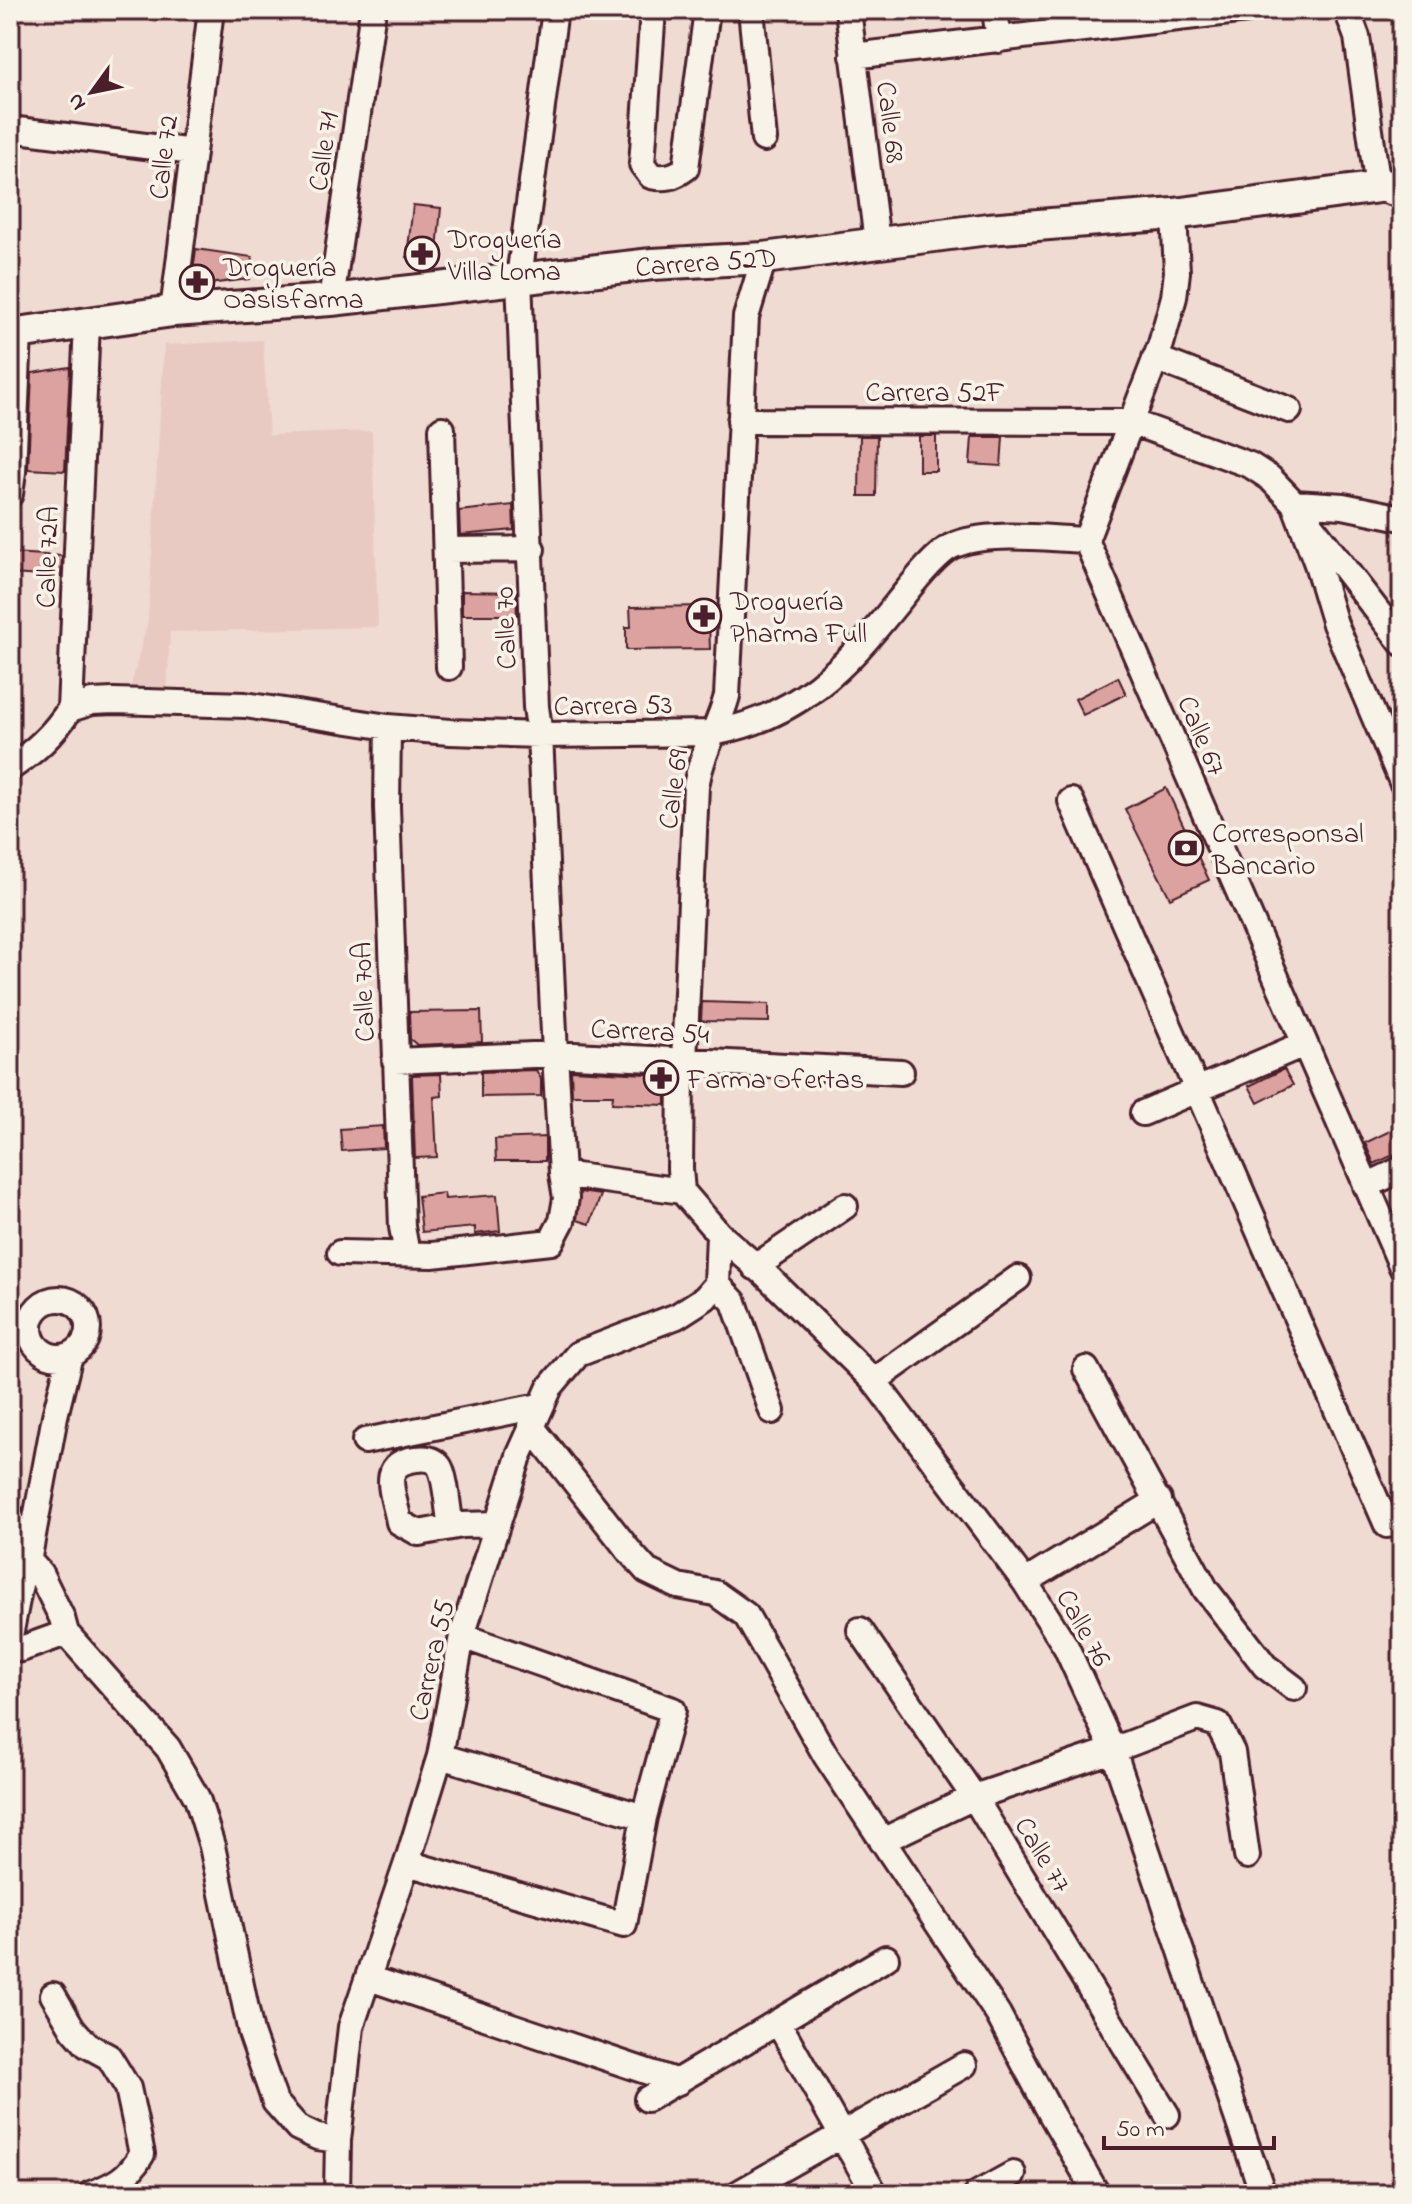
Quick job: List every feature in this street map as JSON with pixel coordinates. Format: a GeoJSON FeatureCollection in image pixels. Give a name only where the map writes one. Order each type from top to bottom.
{"type":"FeatureCollection","features":[{"type":"Feature","properties":{"kind":"main road","name":"Carrera 52D"},"geometry":{"type":"LineString","coordinates":[[15,333],[173,311],[331,300],[652,264],[764,258],[988,229],[1174,214],[1394,189]]}},
{"type":"Feature","properties":{"kind":"street","name":"Calle 72"},"geometry":{"type":"LineString","coordinates":[[173,311],[211,10]]}},
{"type":"Feature","properties":{"kind":"street","name":"Calle 71"},"geometry":{"type":"LineString","coordinates":[[331,300],[373,10]]}},
{"type":"Feature","properties":{"kind":"street","name":"Calle 70"},"geometry":{"type":"LineString","coordinates":[[407,1254],[432,1255],[551,1242],[562,1221],[566,1198],[562,1174],[540,735],[536,707],[519,278],[555,10]]}},
{"type":"Feature","properties":{"kind":"street"},"geometry":{"type":"LineString","coordinates":[[653,10],[642,164],[651,176],[663,178],[676,175],[686,168],[707,10]]}},
{"type":"Feature","properties":{"kind":"street"},"geometry":{"type":"LineString","coordinates":[[751,10],[764,139]]}},
{"type":"Feature","properties":{"kind":"street","name":"Calle 68"},"geometry":{"type":"LineString","coordinates":[[848,10],[877,242]]}},
{"type":"Feature","properties":{"kind":"street"},"geometry":{"type":"LineString","coordinates":[[995,10],[999,40]]}},
{"type":"Feature","properties":{"kind":"street"},"geometry":{"type":"LineString","coordinates":[[853,56],[1247,10]]}},
{"type":"Feature","properties":{"kind":"street"},"geometry":{"type":"LineString","coordinates":[[1347,10],[1357,37],[1394,189]]}},
{"type":"Feature","properties":{"kind":"street"},"geometry":{"type":"LineString","coordinates":[[10,129],[193,152]]}},
{"type":"Feature","properties":{"kind":"street"},"geometry":{"type":"LineString","coordinates":[[1086,540],[1155,358],[1174,297],[1177,272],[1174,214]]}},
{"type":"Feature","properties":{"kind":"street","name":"Calle 69"},"geometry":{"type":"LineString","coordinates":[[682,1191],[681,1075],[696,786],[701,757],[722,712],[729,678],[746,317],[764,258]]}},
{"type":"Feature","properties":{"kind":"street","name":"Calle 72A"},"geometry":{"type":"LineString","coordinates":[[70,709],[87,323]]}},
{"type":"Feature","properties":{"kind":"street"},"geometry":{"type":"LineString","coordinates":[[10,494],[15,333]]}},
{"type":"Feature","properties":{"kind":"street"},"geometry":{"type":"LineString","coordinates":[[1155,358],[1289,410]]}},
{"type":"Feature","properties":{"kind":"street","name":"Carrera 52F"},"geometry":{"type":"LineString","coordinates":[[740,421],[1131,422],[1250,465],[1270,478],[1294,503],[1402,643]]}},
{"type":"Feature","properties":{"kind":"street"},"geometry":{"type":"LineString","coordinates":[[442,429],[449,667]]}},
{"type":"Feature","properties":{"kind":"street"},"geometry":{"type":"LineString","coordinates":[[1402,518],[1343,506],[1294,503],[1335,624],[1402,782]]}},
{"type":"Feature","properties":{"kind":"street","name":"Carrera 53"},"geometry":{"type":"LineString","coordinates":[[70,709],[92,702],[245,705],[388,727],[540,735],[713,733],[755,722],[799,701],[857,653],[918,576],[951,546],[986,538],[1086,540]]}},
{"type":"Feature","properties":{"kind":"street","name":"Calle 67"},"geometry":{"type":"LineString","coordinates":[[1086,540],[1402,1267]]}},
{"type":"Feature","properties":{"kind":"street"},"geometry":{"type":"LineString","coordinates":[[446,550],[532,549]]}},
{"type":"Feature","properties":{"kind":"street"},"geometry":{"type":"LineString","coordinates":[[10,768],[40,748],[70,709]]}},
{"type":"Feature","properties":{"kind":"street","name":"Calle 70A"},"geometry":{"type":"LineString","coordinates":[[388,727],[387,807],[395,1061],[402,1227],[407,1254]]}},
{"type":"Feature","properties":{"kind":"street"},"geometry":{"type":"LineString","coordinates":[[1071,801],[1387,1525]]}},
{"type":"Feature","properties":{"kind":"street"},"geometry":{"type":"LineString","coordinates":[[1143,1113],[1304,1044]]}},
{"type":"Feature","properties":{"kind":"street","name":"Carrera 54"},"geometry":{"type":"LineString","coordinates":[[395,1061],[555,1054],[901,1072]]}},
{"type":"Feature","properties":{"kind":"street"},"geometry":{"type":"LineString","coordinates":[[1366,1186],[1402,1169]]}},
{"type":"Feature","properties":{"kind":"street"},"geometry":{"type":"LineString","coordinates":[[562,1174],[682,1191]]}},
{"type":"Feature","properties":{"kind":"street","name":"Calle 76"},"geometry":{"type":"LineString","coordinates":[[682,1191],[719,1234],[874,1381],[1025,1582],[1066,1647],[1113,1750],[1263,2194]]}},
{"type":"Feature","properties":{"kind":"street"},"geometry":{"type":"LineString","coordinates":[[755,1267],[845,1206]]}},
{"type":"Feature","properties":{"kind":"street"},"geometry":{"type":"LineString","coordinates":[[719,1234],[717,1284],[734,1302],[772,1411]]}},
{"type":"Feature","properties":{"kind":"street"},"geometry":{"type":"LineString","coordinates":[[340,1253],[407,1254]]}},
{"type":"Feature","properties":{"kind":"street"},"geometry":{"type":"LineString","coordinates":[[874,1381],[1018,1278]]}},
{"type":"Feature","properties":{"kind":"street","name":"Carrera 55"},"geometry":{"type":"LineString","coordinates":[[337,2194],[338,2140],[351,2027],[440,1756],[462,1636],[519,1456],[535,1416],[550,1387],[578,1354],[677,1316],[705,1298],[717,1284]]}},
{"type":"Feature","properties":{"kind":"street"},"geometry":{"type":"LineString","coordinates":[[42,1352],[60,1357],[70,1355],[84,1343],[88,1323],[79,1306],[60,1298],[41,1304],[33,1313],[30,1323],[30,1335],[42,1352],[55,1416]]}},
{"type":"Feature","properties":{"kind":"street"},"geometry":{"type":"LineString","coordinates":[[10,1636],[70,1355]]}},
{"type":"Feature","properties":{"kind":"street"},"geometry":{"type":"LineString","coordinates":[[1086,1369],[1206,1590],[1265,1666],[1294,1688]]}},
{"type":"Feature","properties":{"kind":"street"},"geometry":{"type":"LineString","coordinates":[[365,1441],[535,1416],[630,1552],[647,1571],[678,1586],[715,1593],[746,1615],[826,1756],[998,2014],[1097,2194]]}},
{"type":"Feature","properties":{"kind":"street"},"geometry":{"type":"LineString","coordinates":[[1025,1582],[1159,1500]]}},
{"type":"Feature","properties":{"kind":"street"},"geometry":{"type":"LineString","coordinates":[[10,1515],[20,1551],[40,1573],[66,1633],[168,1748],[197,1798],[212,1846],[248,2021],[275,2102],[298,2128],[317,2137],[338,2140]]}},
{"type":"Feature","properties":{"kind":"street"},"geometry":{"type":"LineString","coordinates":[[451,1527],[497,1524]]}},
{"type":"Feature","properties":{"kind":"street","name":"Calle 77"},"geometry":{"type":"LineString","coordinates":[[860,1630],[974,1797],[1167,2115]]}},
{"type":"Feature","properties":{"kind":"street"},"geometry":{"type":"LineString","coordinates":[[10,1649],[21,1649],[66,1633]]}},
{"type":"Feature","properties":{"kind":"street"},"geometry":{"type":"LineString","coordinates":[[407,1863],[624,1925],[644,1817],[673,1710],[462,1636]]}},
{"type":"Feature","properties":{"kind":"street"},"geometry":{"type":"LineString","coordinates":[[882,1841],[974,1797],[1197,1718],[1218,1724],[1232,1752],[1247,1856]]}},
{"type":"Feature","properties":{"kind":"street"},"geometry":{"type":"LineString","coordinates":[[440,1756],[644,1817]]}},
{"type":"Feature","properties":{"kind":"street"},"geometry":{"type":"LineString","coordinates":[[647,2099],[886,1958]]}},
{"type":"Feature","properties":{"kind":"street"},"geometry":{"type":"LineString","coordinates":[[369,1978],[678,2082]]}},
{"type":"Feature","properties":{"kind":"street"},"geometry":{"type":"LineString","coordinates":[[53,1995],[73,2029],[87,2045],[109,2057],[128,2088],[142,2154],[131,2173],[91,2194]]}},
{"type":"Feature","properties":{"kind":"street"},"geometry":{"type":"LineString","coordinates":[[778,2022],[875,2194]]}},
{"type":"Feature","properties":{"kind":"street"},"geometry":{"type":"LineString","coordinates":[[737,2194],[964,2065]]}},
{"type":"Feature","properties":{"kind":"street"},"geometry":{"type":"LineString","coordinates":[[977,2194],[1013,2174]]}},
{"type":"Feature","properties":{"kind":"shaded area"},"geometry":{"type":"Polygon","coordinates":[[[263,340],[269,435],[372,431],[378,627],[170,632],[167,694],[129,693],[148,620],[164,345],[263,340]]]}},
{"type":"Feature","properties":{"kind":"building"},"geometry":{"type":"Polygon","coordinates":[[[413,205],[441,208],[436,260],[407,257],[413,205]]]}},
{"type":"Feature","properties":{"kind":"building"},"geometry":{"type":"Polygon","coordinates":[[[196,249],[252,257],[249,279],[191,286],[196,249]]]}},
{"type":"Feature","properties":{"kind":"building"},"geometry":{"type":"Polygon","coordinates":[[[70,367],[65,471],[28,469],[32,373],[70,367]]]}},
{"type":"Feature","properties":{"kind":"building"},"geometry":{"type":"Polygon","coordinates":[[[860,436],[877,436],[876,496],[859,496],[860,436]]]}},
{"type":"Feature","properties":{"kind":"building"},"geometry":{"type":"Polygon","coordinates":[[[919,436],[936,436],[936,471],[919,471],[919,436]]]}},
{"type":"Feature","properties":{"kind":"building"},"geometry":{"type":"Polygon","coordinates":[[[972,437],[1003,437],[1001,466],[970,464],[972,437]]]}},
{"type":"Feature","properties":{"kind":"building"},"geometry":{"type":"Polygon","coordinates":[[[513,505],[514,530],[460,535],[459,511],[513,505]]]}},
{"type":"Feature","properties":{"kind":"building"},"geometry":{"type":"Polygon","coordinates":[[[10,553],[62,556],[61,577],[10,574],[10,553]]]}},
{"type":"Feature","properties":{"kind":"building"},"geometry":{"type":"Polygon","coordinates":[[[462,591],[516,592],[517,615],[462,615],[462,591]]]}},
{"type":"Feature","properties":{"kind":"building"},"geometry":{"type":"Polygon","coordinates":[[[712,606],[710,649],[626,650],[626,627],[631,627],[630,607],[712,606]]]}},
{"type":"Feature","properties":{"kind":"building"},"geometry":{"type":"Polygon","coordinates":[[[1118,677],[1126,694],[1083,715],[1075,699],[1118,677]]]}},
{"type":"Feature","properties":{"kind":"building"},"geometry":{"type":"Polygon","coordinates":[[[1166,788],[1209,880],[1170,898],[1125,809],[1166,788]]]}},
{"type":"Feature","properties":{"kind":"building"},"geometry":{"type":"Polygon","coordinates":[[[702,1002],[769,1004],[769,1022],[701,1021],[702,1002]]]}},
{"type":"Feature","properties":{"kind":"building"},"geometry":{"type":"Polygon","coordinates":[[[481,1011],[482,1042],[417,1045],[410,1039],[409,1012],[481,1011]]]}},
{"type":"Feature","properties":{"kind":"building"},"geometry":{"type":"Polygon","coordinates":[[[1284,1069],[1293,1085],[1258,1103],[1249,1086],[1284,1069]]]}},
{"type":"Feature","properties":{"kind":"building"},"geometry":{"type":"Polygon","coordinates":[[[536,1070],[541,1079],[541,1096],[481,1097],[481,1072],[536,1070]]]}},
{"type":"Feature","properties":{"kind":"building"},"geometry":{"type":"Polygon","coordinates":[[[571,1070],[666,1075],[666,1105],[612,1103],[613,1095],[572,1095],[571,1070]]]}},
{"type":"Feature","properties":{"kind":"building"},"geometry":{"type":"Polygon","coordinates":[[[441,1074],[442,1096],[434,1097],[437,1157],[415,1158],[412,1075],[441,1074]]]}},
{"type":"Feature","properties":{"kind":"building"},"geometry":{"type":"Polygon","coordinates":[[[1402,1125],[1402,1151],[1374,1164],[1365,1143],[1402,1125]]]}},
{"type":"Feature","properties":{"kind":"building"},"geometry":{"type":"Polygon","coordinates":[[[383,1126],[384,1148],[342,1151],[340,1129],[383,1126]]]}},
{"type":"Feature","properties":{"kind":"building"},"geometry":{"type":"Polygon","coordinates":[[[545,1137],[545,1161],[496,1161],[495,1139],[545,1137]]]}},
{"type":"Feature","properties":{"kind":"building"},"geometry":{"type":"Polygon","coordinates":[[[580,1192],[601,1195],[590,1224],[577,1220],[580,1192]]]}},
{"type":"Feature","properties":{"kind":"building"},"geometry":{"type":"Polygon","coordinates":[[[444,1193],[445,1199],[497,1195],[500,1231],[475,1234],[475,1227],[422,1232],[418,1196],[444,1193]]]}},
{"type":"Feature","properties":{"kind":"place","name":"Droguería Villa Loma"},"geometry":{"type":"Point","coordinates":[422,254]}},
{"type":"Feature","properties":{"kind":"place","name":"Droguería Oasisfarma"},"geometry":{"type":"Point","coordinates":[197,282]}},
{"type":"Feature","properties":{"kind":"place","name":"Droguería Pharma Full"},"geometry":{"type":"Point","coordinates":[704,616]}},
{"type":"Feature","properties":{"kind":"place","name":"Corresponsal Bancarìo"},"geometry":{"type":"Point","coordinates":[1186,848]}},
{"type":"Feature","properties":{"kind":"place","name":"Farma Ofertas"},"geometry":{"type":"Point","coordinates":[661,1078]}}]}
